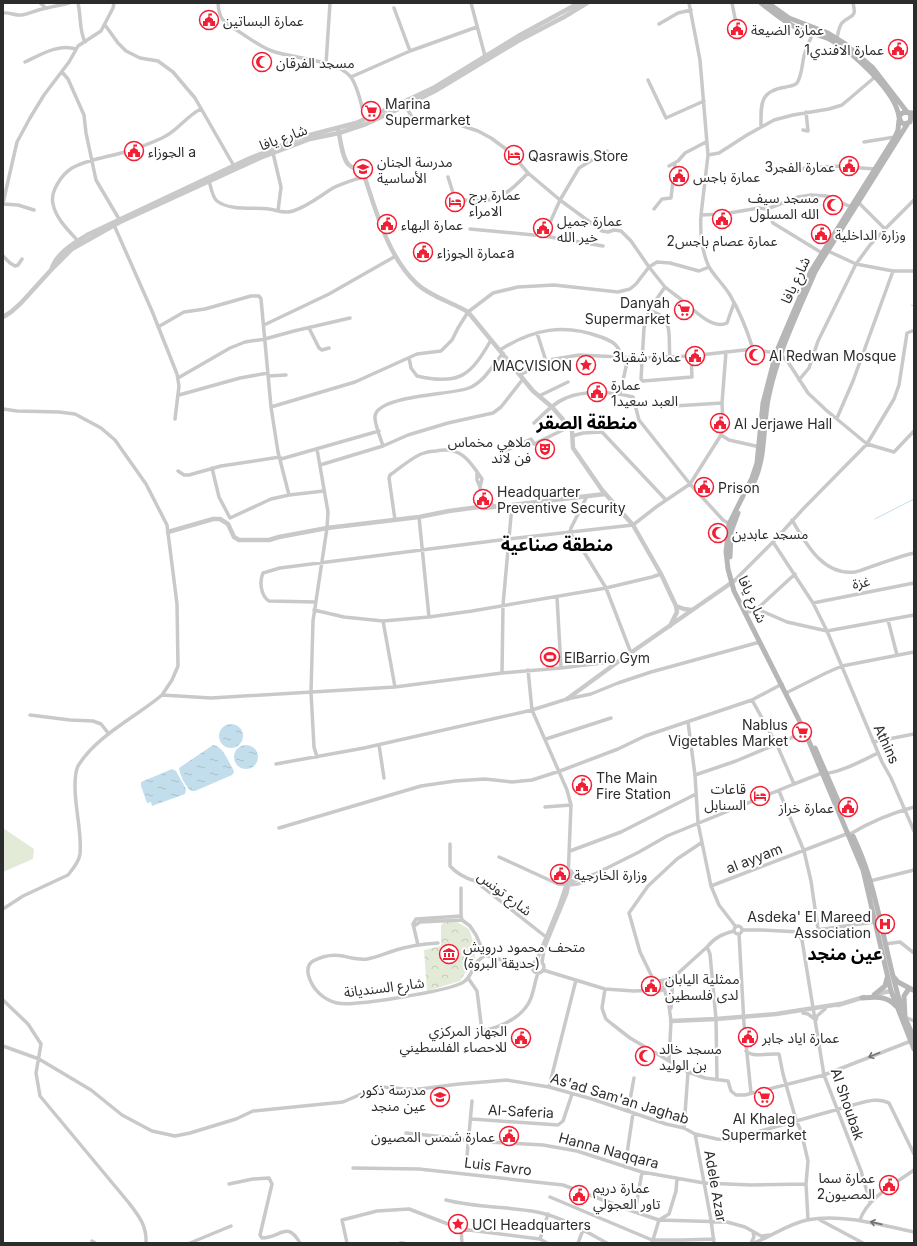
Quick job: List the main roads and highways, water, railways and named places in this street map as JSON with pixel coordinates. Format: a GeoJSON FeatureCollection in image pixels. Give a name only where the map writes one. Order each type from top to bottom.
{"type":"FeatureCollection","features":[{"type":"Feature","properties":{"kind":"main road"},"geometry":{"type":"LineString","coordinates":[[761,3],[800,29],[823,36],[838,44],[875,77],[896,106],[902,123],[911,120],[910,113],[874,68],[837,38],[789,18],[768,3]]}},
{"type":"Feature","properties":{"kind":"main road"},"geometry":{"type":"LineString","coordinates":[[899,118],[901,113],[910,113]]}},
{"type":"Feature","properties":{"kind":"main road","name":"شارع يافا"},"geometry":{"type":"LineString","coordinates":[[825,774],[788,692],[782,684],[760,642],[733,582],[726,552],[726,540],[752,478],[761,448],[763,403],[778,353],[811,272],[895,137],[898,130],[899,118]]}},
{"type":"Feature","properties":{"kind":"main road","name":"شارع يافا"},"geometry":{"type":"LineString","coordinates":[[778,353],[815,272],[911,120]]}},
{"type":"Feature","properties":{"kind":"main road","name":"شارع يافا"},"geometry":{"type":"LineString","coordinates":[[733,582],[788,692],[864,862],[885,944],[889,974]]}},
{"type":"Feature","properties":{"kind":"main road","name":"شارع يافا"},"geometry":{"type":"LineString","coordinates":[[850,833],[863,870],[898,1008],[912,1039]]}},
{"type":"Feature","properties":{"kind":"main road"},"geometry":{"type":"LineString","coordinates":[[874,995],[885,986],[889,974],[898,982],[912,990]]}},
{"type":"Feature","properties":{"kind":"main road"},"geometry":{"type":"LineString","coordinates":[[893,990],[912,990]]}},
{"type":"Feature","properties":{"kind":"main road","name":"شارع يافا"},"geometry":{"type":"LineString","coordinates":[[893,990],[905,1017],[914,1049]]}},
{"type":"Feature","properties":{"kind":"main road"},"geometry":{"type":"LineString","coordinates":[[905,1017],[904,996],[912,990]]}},
{"type":"Feature","properties":{"kind":"main road"},"geometry":{"type":"LineString","coordinates":[[862,998],[884,998],[891,1001],[898,1008]]}},
{"type":"Feature","properties":{"kind":"water"},"geometry":{"type":"Polygon","coordinates":[[[231,724],[239,728],[243,736],[239,744],[231,748],[223,744],[219,736],[223,728],[231,724]]]}},
{"type":"Feature","properties":{"kind":"water"},"geometry":{"type":"Polygon","coordinates":[[[213,745],[220,748],[234,772],[232,775],[195,791],[191,791],[187,787],[179,768],[213,745]]]}},
{"type":"Feature","properties":{"kind":"water"},"geometry":{"type":"Polygon","coordinates":[[[246,745],[254,749],[258,757],[254,765],[246,769],[238,765],[234,757],[238,749],[246,745]]]}},
{"type":"Feature","properties":{"kind":"water"},"geometry":{"type":"Polygon","coordinates":[[[172,769],[176,771],[186,789],[185,794],[152,806],[151,802],[147,803],[141,782],[172,769]]]}},
{"type":"Feature","properties":{"kind":"waterway"},"geometry":{"type":"LineString","coordinates":[[875,519],[914,499]]}},
{"type":"Feature","properties":{"kind":"place","name":"عمارة البساتين"},"geometry":{"type":"Point","coordinates":[209,20]}},
{"type":"Feature","properties":{"kind":"place","name":"عمارة الضيعة"},"geometry":{"type":"Point","coordinates":[737,29]}},
{"type":"Feature","properties":{"kind":"place","name":"عمارة الافندي1"},"geometry":{"type":"Point","coordinates":[898,49]}},
{"type":"Feature","properties":{"kind":"place","name":"مسجد الفرقان"},"geometry":{"type":"Point","coordinates":[262,62]}},
{"type":"Feature","properties":{"kind":"place","name":"Marina Supermarket"},"geometry":{"type":"Point","coordinates":[371,111]}},
{"type":"Feature","properties":{"kind":"place","name":"الجوزاء a"},"geometry":{"type":"Point","coordinates":[134,151]}},
{"type":"Feature","properties":{"kind":"place","name":"Qasrawis Store"},"geometry":{"type":"Point","coordinates":[514,155]}},
{"type":"Feature","properties":{"kind":"place","name":"عمارة الفجر3"},"geometry":{"type":"Point","coordinates":[849,166]}},
{"type":"Feature","properties":{"kind":"place","name":"مدرسة الجنان الأساسية"},"geometry":{"type":"Point","coordinates":[363,169]}},
{"type":"Feature","properties":{"kind":"place","name":"عمارة باجس"},"geometry":{"type":"Point","coordinates":[679,176]}},
{"type":"Feature","properties":{"kind":"place","name":"عمارة برج الامراء"},"geometry":{"type":"Point","coordinates":[455,202]}},
{"type":"Feature","properties":{"kind":"place","name":"مسجد سيف الله المسلول"},"geometry":{"type":"Point","coordinates":[833,205]}},
{"type":"Feature","properties":{"kind":"place","name":"عمارة عصام باجس2"},"geometry":{"type":"Point","coordinates":[722,219]}},
{"type":"Feature","properties":{"kind":"place","name":"عمارة البهاء"},"geometry":{"type":"Point","coordinates":[387,224]}},
{"type":"Feature","properties":{"kind":"place","name":"عمارة جميل خير الله"},"geometry":{"type":"Point","coordinates":[543,228]}},
{"type":"Feature","properties":{"kind":"place","name":"وزارة الداخلية"},"geometry":{"type":"Point","coordinates":[821,234]}},
{"type":"Feature","properties":{"kind":"place","name":"عمارة الجوزاءa"},"geometry":{"type":"Point","coordinates":[423,252]}},
{"type":"Feature","properties":{"kind":"place","name":"Danyah Supermarket"},"geometry":{"type":"Point","coordinates":[684,310]}},
{"type":"Feature","properties":{"kind":"place","name":"Al Redwan Mosque"},"geometry":{"type":"Point","coordinates":[755,355]}},
{"type":"Feature","properties":{"kind":"place","name":"عمارة شقبا3"},"geometry":{"type":"Point","coordinates":[695,356]}},
{"type":"Feature","properties":{"kind":"place","name":"MACVISION"},"geometry":{"type":"Point","coordinates":[586,365]}},
{"type":"Feature","properties":{"kind":"place","name":"عمارة العبد سعيد1"},"geometry":{"type":"Point","coordinates":[597,392]}},
{"type":"Feature","properties":{"kind":"place","name":"Al Jerjawe Hall"},"geometry":{"type":"Point","coordinates":[720,423]}},
{"type":"Feature","properties":{"kind":"place","name":"ملاهي مخماس فن لاند"},"geometry":{"type":"Point","coordinates":[545,449]}},
{"type":"Feature","properties":{"kind":"place","name":"Prison"},"geometry":{"type":"Point","coordinates":[704,487]}},
{"type":"Feature","properties":{"kind":"place","name":"Headquarter Preventive Security"},"geometry":{"type":"Point","coordinates":[483,499]}},
{"type":"Feature","properties":{"kind":"place","name":"مسجد عابدين"},"geometry":{"type":"Point","coordinates":[718,533]}},
{"type":"Feature","properties":{"kind":"place","name":"ElBarrio Gym"},"geometry":{"type":"Point","coordinates":[550,657]}},
{"type":"Feature","properties":{"kind":"place","name":"Nablus Vigetables Market"},"geometry":{"type":"Point","coordinates":[802,732]}},
{"type":"Feature","properties":{"kind":"place","name":"The Main Fire Station"},"geometry":{"type":"Point","coordinates":[582,785]}},
{"type":"Feature","properties":{"kind":"place","name":"قاعات السنابل"},"geometry":{"type":"Point","coordinates":[760,796]}},
{"type":"Feature","properties":{"kind":"place","name":"عمارة خراز"},"geometry":{"type":"Point","coordinates":[848,807]}},
{"type":"Feature","properties":{"kind":"place","name":"وزارة الخارجية"},"geometry":{"type":"Point","coordinates":[560,874]}},
{"type":"Feature","properties":{"kind":"place","name":"Asdeka' El Mareed Association"},"geometry":{"type":"Point","coordinates":[885,924]}},
{"type":"Feature","properties":{"kind":"place","name":"متحف محمود درويش (حديقة البروة)"},"geometry":{"type":"Point","coordinates":[449,954]}},
{"type":"Feature","properties":{"kind":"place","name":"ممثلية اليابان لدى فلسطين"},"geometry":{"type":"Point","coordinates":[651,986]}},
{"type":"Feature","properties":{"kind":"place","name":"عمارة اياد جابر"},"geometry":{"type":"Point","coordinates":[748,1037]}},
{"type":"Feature","properties":{"kind":"place","name":"الجهاز المركزي للاحصاء الفلسطيني"},"geometry":{"type":"Point","coordinates":[521,1038]}},
{"type":"Feature","properties":{"kind":"place","name":"مسجد خالد بن الوليد"},"geometry":{"type":"Point","coordinates":[645,1056]}},
{"type":"Feature","properties":{"kind":"place","name":"مدرسة ذكور عين منجد"},"geometry":{"type":"Point","coordinates":[440,1097]}},
{"type":"Feature","properties":{"kind":"place","name":"Al Khaleg Supermarket"},"geometry":{"type":"Point","coordinates":[764,1097]}},
{"type":"Feature","properties":{"kind":"place","name":"عمارة شمس المصيون"},"geometry":{"type":"Point","coordinates":[509,1136]}},
{"type":"Feature","properties":{"kind":"place","name":"عمارة سما المصيون2"},"geometry":{"type":"Point","coordinates":[889,1185]}},
{"type":"Feature","properties":{"kind":"place","name":"عمارة دريم تاور العجولي"},"geometry":{"type":"Point","coordinates":[579,1195]}},
{"type":"Feature","properties":{"kind":"place","name":"UCI Headquarters"},"geometry":{"type":"Point","coordinates":[458,1224]}},
{"type":"Feature","properties":{"kind":"district","name":"منطقة الصقر"},"geometry":{"type":"Point","coordinates":[587,422]}},
{"type":"Feature","properties":{"kind":"district","name":"منطقة صناعية"},"geometry":{"type":"Point","coordinates":[557,544]}},
{"type":"Feature","properties":{"kind":"district","name":"عين منجد"},"geometry":{"type":"Point","coordinates":[845,953]}}]}
